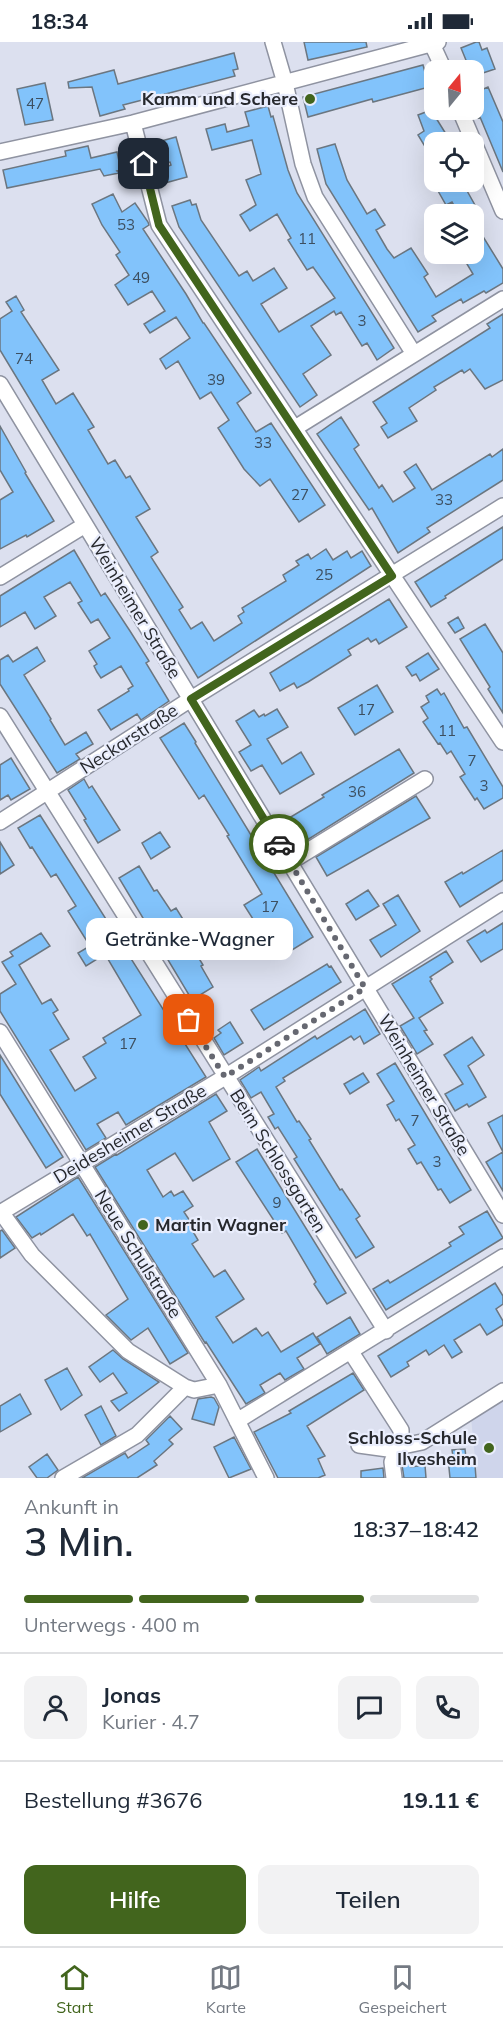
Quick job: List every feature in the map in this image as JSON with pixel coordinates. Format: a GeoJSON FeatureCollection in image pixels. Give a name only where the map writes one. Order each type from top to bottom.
{"type":"FeatureCollection","features":[{"type":"Feature","properties":{"kind":"street"},"geometry":{"type":"LineString","coordinates":[[273,42],[285,83],[303,164],[315,197],[414,354]]}},
{"type":"Feature","properties":{"kind":"street"},"geometry":{"type":"LineString","coordinates":[[0,152],[133,123],[435,43],[441,60]]}},
{"type":"Feature","properties":{"kind":"street"},"geometry":{"type":"LineString","coordinates":[[464,120],[503,211]]}},
{"type":"Feature","properties":{"kind":"street"},"geometry":{"type":"LineString","coordinates":[[133,123],[159,225],[503,741]]}},
{"type":"Feature","properties":{"kind":"street"},"geometry":{"type":"LineString","coordinates":[[295,428],[503,299]]}},
{"type":"Feature","properties":{"kind":"street","name":"Weinheimer Straße"},"geometry":{"type":"LineString","coordinates":[[0,384],[503,1215]]}},
{"type":"Feature","properties":{"kind":"street","name":"Neckarstraße"},"geometry":{"type":"LineString","coordinates":[[0,822],[191,699],[503,506]]}},
{"type":"Feature","properties":{"kind":"street"},"geometry":{"type":"LineString","coordinates":[[0,577],[85,525]]}},
{"type":"Feature","properties":{"kind":"street","name":"Beim Schlossgarten"},"geometry":{"type":"LineString","coordinates":[[0,716],[386,1331]]}},
{"type":"Feature","properties":{"kind":"street"},"geometry":{"type":"LineString","coordinates":[[290,862],[425,779]]}},
{"type":"Feature","properties":{"kind":"street","name":"Deidesheimer Straße"},"geometry":{"type":"LineString","coordinates":[[0,1213],[225,1077],[503,901]]}},
{"type":"Feature","properties":{"kind":"street","name":"Neue Schulstraße"},"geometry":{"type":"LineString","coordinates":[[0,1032],[219,1385],[266,1478]]}},
{"type":"Feature","properties":{"kind":"street"},"geometry":{"type":"LineString","coordinates":[[0,1213],[32,1255],[128,1351],[184,1387],[194,1390],[219,1385]]}},
{"type":"Feature","properties":{"kind":"street"},"geometry":{"type":"LineString","coordinates":[[237,1421],[503,1257]]}},
{"type":"Feature","properties":{"kind":"street"},"geometry":{"type":"LineString","coordinates":[[351,1352],[401,1430],[392,1462],[394,1478]]}},
{"type":"Feature","properties":{"kind":"street"},"geometry":{"type":"LineString","coordinates":[[63,1478],[137,1435],[184,1387]]}},
{"type":"Feature","properties":{"kind":"street"},"geometry":{"type":"LineString","coordinates":[[359,1444],[388,1449],[422,1442],[503,1391]]}},
{"type":"Feature","properties":{"kind":"shaded area","name":"Schloss-Schule Ilvesheim"},"geometry":{"type":"Polygon","coordinates":[[[503,1398],[503,1478],[477,1478],[471,1418],[503,1398]]]}},
{"type":"Feature","properties":{"kind":"building"},"geometry":{"type":"Polygon","coordinates":[[[304,42],[366,42],[367,47],[308,60],[304,42]]]}},
{"type":"Feature","properties":{"kind":"building"},"geometry":{"type":"Polygon","coordinates":[[[479,42],[482,50],[487,48],[495,69],[484,73],[484,60],[466,60],[461,48],[479,42]]]}},
{"type":"Feature","properties":{"kind":"building"},"geometry":{"type":"Polygon","coordinates":[[[234,53],[238,69],[233,70],[235,76],[123,105],[125,109],[100,116],[92,87],[69,88],[68,82],[114,70],[118,84],[234,53]]]}},
{"type":"Feature","properties":{"kind":"building"},"geometry":{"type":"Polygon","coordinates":[[[423,65],[424,69],[424,88],[373,102],[372,99],[308,117],[303,97],[423,65]]]}},
{"type":"Feature","properties":{"kind":"building"},"geometry":{"type":"Polygon","coordinates":[[[45,83],[53,120],[25,125],[17,89],[45,83]]]}},
{"type":"Feature","properties":{"kind":"building"},"geometry":{"type":"Polygon","coordinates":[[[488,87],[503,122],[503,172],[481,120],[484,120],[484,89],[488,87]]]}},
{"type":"Feature","properties":{"kind":"building"},"geometry":{"type":"Polygon","coordinates":[[[268,106],[297,193],[394,348],[377,360],[367,343],[362,346],[341,312],[336,315],[334,311],[311,326],[331,355],[303,374],[317,395],[300,407],[179,227],[172,206],[190,200],[192,205],[196,204],[201,220],[239,276],[247,271],[253,281],[274,268],[287,288],[261,304],[279,332],[335,298],[313,267],[307,270],[288,240],[291,238],[277,214],[250,231],[240,215],[256,205],[246,180],[261,174],[252,140],[212,150],[206,129],[225,124],[227,132],[249,126],[245,112],[268,106]]]}},
{"type":"Feature","properties":{"kind":"building"},"geometry":{"type":"Polygon","coordinates":[[[424,113],[424,120],[437,120],[445,132],[424,132],[424,145],[418,135],[424,131],[418,115],[424,113]]]}},
{"type":"Feature","properties":{"kind":"building"},"geometry":{"type":"Polygon","coordinates":[[[176,137],[187,177],[165,183],[161,169],[171,165],[170,162],[160,164],[154,143],[176,137]]]}},
{"type":"Feature","properties":{"kind":"building"},"geometry":{"type":"Polygon","coordinates":[[[335,144],[347,180],[367,214],[375,209],[385,225],[376,230],[387,249],[394,258],[411,248],[428,274],[424,277],[436,297],[473,274],[467,264],[484,264],[484,238],[503,269],[503,283],[463,303],[461,299],[432,316],[436,321],[418,332],[326,184],[317,149],[335,144]]]}},
{"type":"Feature","properties":{"kind":"building"},"geometry":{"type":"Polygon","coordinates":[[[88,146],[91,158],[117,152],[121,170],[117,171],[119,173],[104,176],[100,169],[7,188],[3,170],[66,156],[65,151],[88,146]]]}},
{"type":"Feature","properties":{"kind":"building"},"geometry":{"type":"Polygon","coordinates":[[[439,192],[468,192],[474,204],[453,204],[452,202],[445,204],[439,192]]]}},
{"type":"Feature","properties":{"kind":"building"},"geometry":{"type":"Polygon","coordinates":[[[113,194],[122,212],[135,203],[149,225],[143,229],[251,393],[237,403],[256,432],[271,423],[325,505],[299,522],[270,479],[260,486],[244,469],[218,428],[229,420],[211,392],[200,399],[178,361],[166,369],[160,359],[190,338],[176,317],[150,333],[144,324],[165,311],[152,291],[128,305],[115,285],[129,275],[116,255],[120,252],[102,225],[92,204],[113,194]]]}},
{"type":"Feature","properties":{"kind":"building"},"geometry":{"type":"Polygon","coordinates":[[[16,296],[24,310],[21,312],[59,370],[42,380],[56,404],[73,393],[94,427],[88,430],[108,464],[115,460],[126,478],[130,476],[150,509],[136,517],[158,552],[151,557],[183,607],[179,610],[191,629],[202,622],[214,641],[242,623],[238,616],[244,612],[242,608],[286,581],[283,575],[299,565],[296,561],[308,554],[311,559],[326,549],[333,560],[347,551],[351,558],[362,551],[371,566],[198,678],[0,350],[0,319],[12,311],[6,302],[16,296]]]}},
{"type":"Feature","properties":{"kind":"building"},"geometry":{"type":"Polygon","coordinates":[[[503,314],[503,380],[485,389],[470,369],[464,373],[462,370],[434,387],[436,390],[409,408],[417,421],[388,438],[381,427],[387,423],[373,402],[490,328],[487,324],[503,314]]]}},
{"type":"Feature","properties":{"kind":"building"},"geometry":{"type":"Polygon","coordinates":[[[341,417],[359,445],[354,449],[379,488],[382,485],[393,502],[415,488],[404,472],[416,464],[432,490],[490,454],[492,457],[503,449],[503,480],[427,528],[430,532],[398,553],[372,508],[369,510],[317,434],[341,417]]]}},
{"type":"Feature","properties":{"kind":"building"},"geometry":{"type":"Polygon","coordinates":[[[0,426],[54,521],[0,549],[0,500],[13,492],[0,470],[0,426]]]}},
{"type":"Feature","properties":{"kind":"building"},"geometry":{"type":"Polygon","coordinates":[[[503,527],[503,559],[431,607],[415,582],[503,527]]]}},
{"type":"Feature","properties":{"kind":"building"},"geometry":{"type":"Polygon","coordinates":[[[74,550],[101,596],[105,593],[149,661],[146,663],[169,701],[141,720],[137,714],[111,730],[98,710],[129,691],[128,689],[133,686],[121,666],[101,678],[97,672],[94,666],[97,664],[89,651],[110,638],[98,619],[91,623],[78,603],[82,601],[70,582],[44,597],[56,616],[35,629],[25,612],[0,627],[0,596],[74,550]]]}},
{"type":"Feature","properties":{"kind":"building"},"geometry":{"type":"Polygon","coordinates":[[[389,599],[407,627],[379,644],[376,639],[371,642],[368,638],[348,650],[351,655],[308,682],[297,688],[294,683],[280,691],[270,673],[389,599]]]}},
{"type":"Feature","properties":{"kind":"building"},"geometry":{"type":"Polygon","coordinates":[[[458,617],[464,628],[455,633],[448,623],[458,617]]]}},
{"type":"Feature","properties":{"kind":"building"},"geometry":{"type":"Polygon","coordinates":[[[485,624],[503,653],[503,713],[488,689],[490,687],[460,639],[485,624]]]}},
{"type":"Feature","properties":{"kind":"building"},"geometry":{"type":"Polygon","coordinates":[[[37,647],[45,661],[24,675],[65,745],[86,732],[93,744],[76,754],[80,759],[57,773],[0,684],[0,660],[8,655],[13,662],[37,647]]]}},
{"type":"Feature","properties":{"kind":"building"},"geometry":{"type":"Polygon","coordinates":[[[428,653],[439,669],[420,681],[416,674],[412,676],[406,667],[428,653]]]}},
{"type":"Feature","properties":{"kind":"building"},"geometry":{"type":"Polygon","coordinates":[[[377,685],[393,712],[355,735],[338,708],[377,685]]]}},
{"type":"Feature","properties":{"kind":"building"},"geometry":{"type":"Polygon","coordinates":[[[437,689],[441,695],[444,693],[464,728],[467,727],[503,787],[503,798],[484,809],[460,777],[465,774],[451,751],[447,754],[423,722],[428,718],[421,707],[429,702],[426,696],[437,689]]]}},
{"type":"Feature","properties":{"kind":"building"},"geometry":{"type":"Polygon","coordinates":[[[277,709],[288,727],[267,739],[282,764],[301,752],[314,774],[280,794],[262,765],[251,771],[239,752],[251,745],[236,721],[254,710],[259,717],[277,709]]]}},
{"type":"Feature","properties":{"kind":"building"},"geometry":{"type":"Polygon","coordinates":[[[184,723],[313,937],[284,955],[267,926],[260,930],[244,905],[262,894],[227,836],[229,835],[204,795],[199,799],[160,738],[184,723]]]}},
{"type":"Feature","properties":{"kind":"building"},"geometry":{"type":"Polygon","coordinates":[[[399,749],[414,773],[304,842],[289,818],[324,797],[322,795],[399,749]]]}},
{"type":"Feature","properties":{"kind":"building"},"geometry":{"type":"Polygon","coordinates":[[[11,758],[30,789],[11,800],[8,795],[0,800],[0,765],[11,758]]]}},
{"type":"Feature","properties":{"kind":"building"},"geometry":{"type":"Polygon","coordinates":[[[84,779],[89,788],[92,786],[120,830],[98,843],[68,790],[84,779]]]}},
{"type":"Feature","properties":{"kind":"building"},"geometry":{"type":"Polygon","coordinates":[[[416,796],[430,818],[327,876],[316,857],[416,796]]]}},
{"type":"Feature","properties":{"kind":"building"},"geometry":{"type":"Polygon","coordinates":[[[40,815],[206,1077],[126,1125],[118,1112],[97,1124],[106,1138],[86,1150],[0,1011],[0,994],[16,984],[2,962],[13,956],[10,952],[41,933],[50,946],[19,965],[42,1004],[51,999],[58,1010],[53,1013],[69,1039],[50,1050],[75,1091],[96,1078],[83,1057],[106,1043],[103,1038],[141,1015],[105,954],[86,966],[78,953],[90,946],[68,911],[76,906],[56,874],[51,877],[18,828],[40,815]]]}},
{"type":"Feature","properties":{"kind":"building"},"geometry":{"type":"Polygon","coordinates":[[[160,832],[170,847],[151,859],[142,843],[160,832]]]}},
{"type":"Feature","properties":{"kind":"building"},"geometry":{"type":"Polygon","coordinates":[[[0,842],[14,865],[0,874],[0,842]]]}},
{"type":"Feature","properties":{"kind":"building"},"geometry":{"type":"Polygon","coordinates":[[[503,850],[503,880],[460,907],[445,882],[503,850]]]}},
{"type":"Feature","properties":{"kind":"building"},"geometry":{"type":"Polygon","coordinates":[[[139,866],[154,891],[157,890],[171,911],[176,908],[189,929],[183,932],[213,987],[192,1000],[119,878],[139,866]]]}},
{"type":"Feature","properties":{"kind":"building"},"geometry":{"type":"Polygon","coordinates":[[[368,890],[379,906],[356,920],[346,904],[368,890]]]}},
{"type":"Feature","properties":{"kind":"building"},"geometry":{"type":"Polygon","coordinates":[[[398,895],[420,931],[381,957],[370,940],[396,925],[383,904],[398,895]]]}},
{"type":"Feature","properties":{"kind":"building"},"geometry":{"type":"Polygon","coordinates":[[[503,923],[503,949],[481,962],[467,941],[503,923]]]}},
{"type":"Feature","properties":{"kind":"building"},"geometry":{"type":"Polygon","coordinates":[[[446,951],[453,962],[430,977],[443,1003],[419,1018],[433,1044],[417,1054],[400,1026],[414,1018],[392,984],[446,951]]]}},
{"type":"Feature","properties":{"kind":"building"},"geometry":{"type":"Polygon","coordinates":[[[327,964],[331,966],[341,982],[264,1030],[251,1010],[327,964]]]}},
{"type":"Feature","properties":{"kind":"building"},"geometry":{"type":"Polygon","coordinates":[[[365,1009],[380,1034],[364,1044],[360,1036],[354,1040],[351,1036],[283,1078],[285,1081],[276,1087],[297,1122],[299,1121],[311,1139],[309,1140],[340,1190],[342,1189],[360,1216],[356,1219],[374,1247],[356,1258],[294,1159],[297,1157],[278,1127],[275,1129],[268,1117],[274,1114],[261,1092],[251,1098],[240,1080],[259,1067],[261,1071],[315,1036],[317,1039],[365,1009]]]}},
{"type":"Feature","properties":{"kind":"building"},"geometry":{"type":"Polygon","coordinates":[[[230,1022],[243,1043],[224,1055],[214,1038],[221,1033],[218,1030],[230,1022]]]}},
{"type":"Feature","properties":{"kind":"building"},"geometry":{"type":"Polygon","coordinates":[[[472,1037],[484,1055],[468,1066],[486,1097],[469,1107],[467,1104],[455,1111],[445,1094],[463,1084],[444,1055],[472,1037]]]}},
{"type":"Feature","properties":{"kind":"building"},"geometry":{"type":"Polygon","coordinates":[[[0,1055],[63,1157],[46,1168],[0,1094],[0,1055]]]}},
{"type":"Feature","properties":{"kind":"building"},"geometry":{"type":"Polygon","coordinates":[[[395,1063],[471,1190],[450,1203],[441,1189],[438,1190],[421,1162],[417,1164],[408,1149],[415,1145],[399,1119],[396,1121],[387,1105],[394,1101],[377,1074],[395,1063]]]}},
{"type":"Feature","properties":{"kind":"building"},"geometry":{"type":"Polygon","coordinates":[[[363,1073],[369,1082],[350,1094],[344,1084],[363,1073]]]}},
{"type":"Feature","properties":{"kind":"building"},"geometry":{"type":"Polygon","coordinates":[[[216,1094],[227,1111],[209,1122],[230,1159],[193,1181],[175,1153],[147,1170],[163,1197],[171,1191],[174,1196],[183,1191],[193,1206],[184,1212],[198,1240],[192,1244],[214,1277],[225,1270],[244,1299],[216,1317],[233,1343],[256,1328],[262,1336],[268,1332],[281,1352],[313,1333],[320,1344],[297,1358],[304,1369],[285,1380],[280,1373],[260,1385],[265,1393],[246,1404],[205,1343],[95,1167],[216,1094]]]}},
{"type":"Feature","properties":{"kind":"building"},"geometry":{"type":"Polygon","coordinates":[[[503,1115],[503,1152],[488,1123],[503,1115]]]}},
{"type":"Feature","properties":{"kind":"building"},"geometry":{"type":"Polygon","coordinates":[[[257,1149],[346,1293],[327,1304],[286,1231],[282,1233],[236,1162],[257,1149]]]}},
{"type":"Feature","properties":{"kind":"building"},"geometry":{"type":"Polygon","coordinates":[[[503,1152],[503,1191],[486,1162],[503,1152]]]}},
{"type":"Feature","properties":{"kind":"building"},"geometry":{"type":"Polygon","coordinates":[[[78,1177],[188,1353],[170,1364],[148,1328],[131,1340],[106,1315],[128,1299],[90,1234],[87,1236],[73,1214],[41,1235],[40,1233],[32,1238],[16,1217],[78,1177]]]}},
{"type":"Feature","properties":{"kind":"building"},"geometry":{"type":"Polygon","coordinates":[[[487,1211],[503,1238],[386,1310],[373,1289],[388,1280],[390,1283],[451,1246],[449,1243],[464,1234],[459,1227],[487,1211]]]}},
{"type":"Feature","properties":{"kind":"building"},"geometry":{"type":"Polygon","coordinates":[[[2,1230],[15,1248],[0,1258],[0,1231],[2,1230]]]}},
{"type":"Feature","properties":{"kind":"building"},"geometry":{"type":"Polygon","coordinates":[[[495,1283],[503,1296],[503,1304],[496,1309],[503,1325],[487,1335],[480,1324],[454,1340],[462,1352],[452,1358],[444,1345],[429,1355],[426,1350],[407,1362],[409,1366],[391,1377],[378,1356],[495,1283]]]}},
{"type":"Feature","properties":{"kind":"building"},"geometry":{"type":"Polygon","coordinates":[[[350,1317],[360,1334],[327,1354],[317,1337],[350,1317]]]}},
{"type":"Feature","properties":{"kind":"building"},"geometry":{"type":"Polygon","coordinates":[[[113,1350],[159,1382],[119,1411],[111,1401],[127,1393],[113,1373],[100,1382],[89,1367],[113,1350]]]}},
{"type":"Feature","properties":{"kind":"building"},"geometry":{"type":"Polygon","coordinates":[[[67,1368],[82,1395],[61,1410],[45,1380],[67,1368]]]}},
{"type":"Feature","properties":{"kind":"building"},"geometry":{"type":"Polygon","coordinates":[[[353,1373],[364,1390],[307,1426],[325,1456],[318,1459],[325,1475],[318,1478],[278,1478],[254,1432],[291,1413],[289,1411],[353,1373]]]}},
{"type":"Feature","properties":{"kind":"building"},"geometry":{"type":"Polygon","coordinates":[[[20,1394],[31,1414],[0,1432],[0,1406],[20,1394]]]}},
{"type":"Feature","properties":{"kind":"building"},"geometry":{"type":"Polygon","coordinates":[[[211,1397],[219,1407],[214,1425],[192,1419],[198,1399],[211,1397]]]}},
{"type":"Feature","properties":{"kind":"building"},"geometry":{"type":"Polygon","coordinates":[[[101,1406],[116,1436],[101,1445],[85,1415],[101,1406]]]}},
{"type":"Feature","properties":{"kind":"building"},"geometry":{"type":"Polygon","coordinates":[[[170,1416],[182,1429],[169,1440],[173,1444],[154,1461],[157,1465],[137,1478],[82,1478],[125,1453],[128,1458],[149,1444],[146,1440],[170,1416]]]}},
{"type":"Feature","properties":{"kind":"building"},"geometry":{"type":"Polygon","coordinates":[[[234,1437],[251,1469],[229,1478],[214,1447],[234,1437]]]}},
{"type":"Feature","properties":{"kind":"building"},"geometry":{"type":"Polygon","coordinates":[[[465,1449],[467,1466],[475,1465],[476,1478],[450,1478],[448,1458],[453,1457],[452,1450],[465,1449]]]}},
{"type":"Feature","properties":{"kind":"building"},"geometry":{"type":"Polygon","coordinates":[[[47,1454],[58,1470],[47,1478],[37,1478],[29,1467],[47,1454]]]}},
{"type":"Feature","properties":{"kind":"building"},"geometry":{"type":"Polygon","coordinates":[[[410,1464],[411,1467],[425,1465],[426,1478],[404,1478],[402,1465],[410,1464]]]}},
{"type":"Feature","properties":{"kind":"building"},"geometry":{"type":"Polygon","coordinates":[[[383,1468],[384,1478],[361,1478],[361,1471],[383,1468]]]}},
{"type":"Feature","properties":{"kind":"way so far"},"geometry":{"type":"LineString","coordinates":[[189,1020],[225,1077],[365,988],[279,844]]}},
{"type":"Feature","properties":{"kind":"place","name":"Kamm und Schere"},"geometry":{"type":"Point","coordinates":[310,99]}},
{"type":"Feature","properties":{"kind":"place","name":"Getränke-Wagner"},"geometry":{"type":"Point","coordinates":[189,1020]}},
{"type":"Feature","properties":{"kind":"place","name":"Martin Wagner"},"geometry":{"type":"Point","coordinates":[143,1225]}},
{"type":"Feature","properties":{"kind":"place","name":"Schloss-Schule Ilvesheim"},"geometry":{"type":"Point","coordinates":[489,1448]}},
{"type":"Feature","properties":{"kind":"route"},"geometry":{"type":"LineString","coordinates":[[144,164],[159,225],[392,576],[191,699],[279,844]]}}]}
